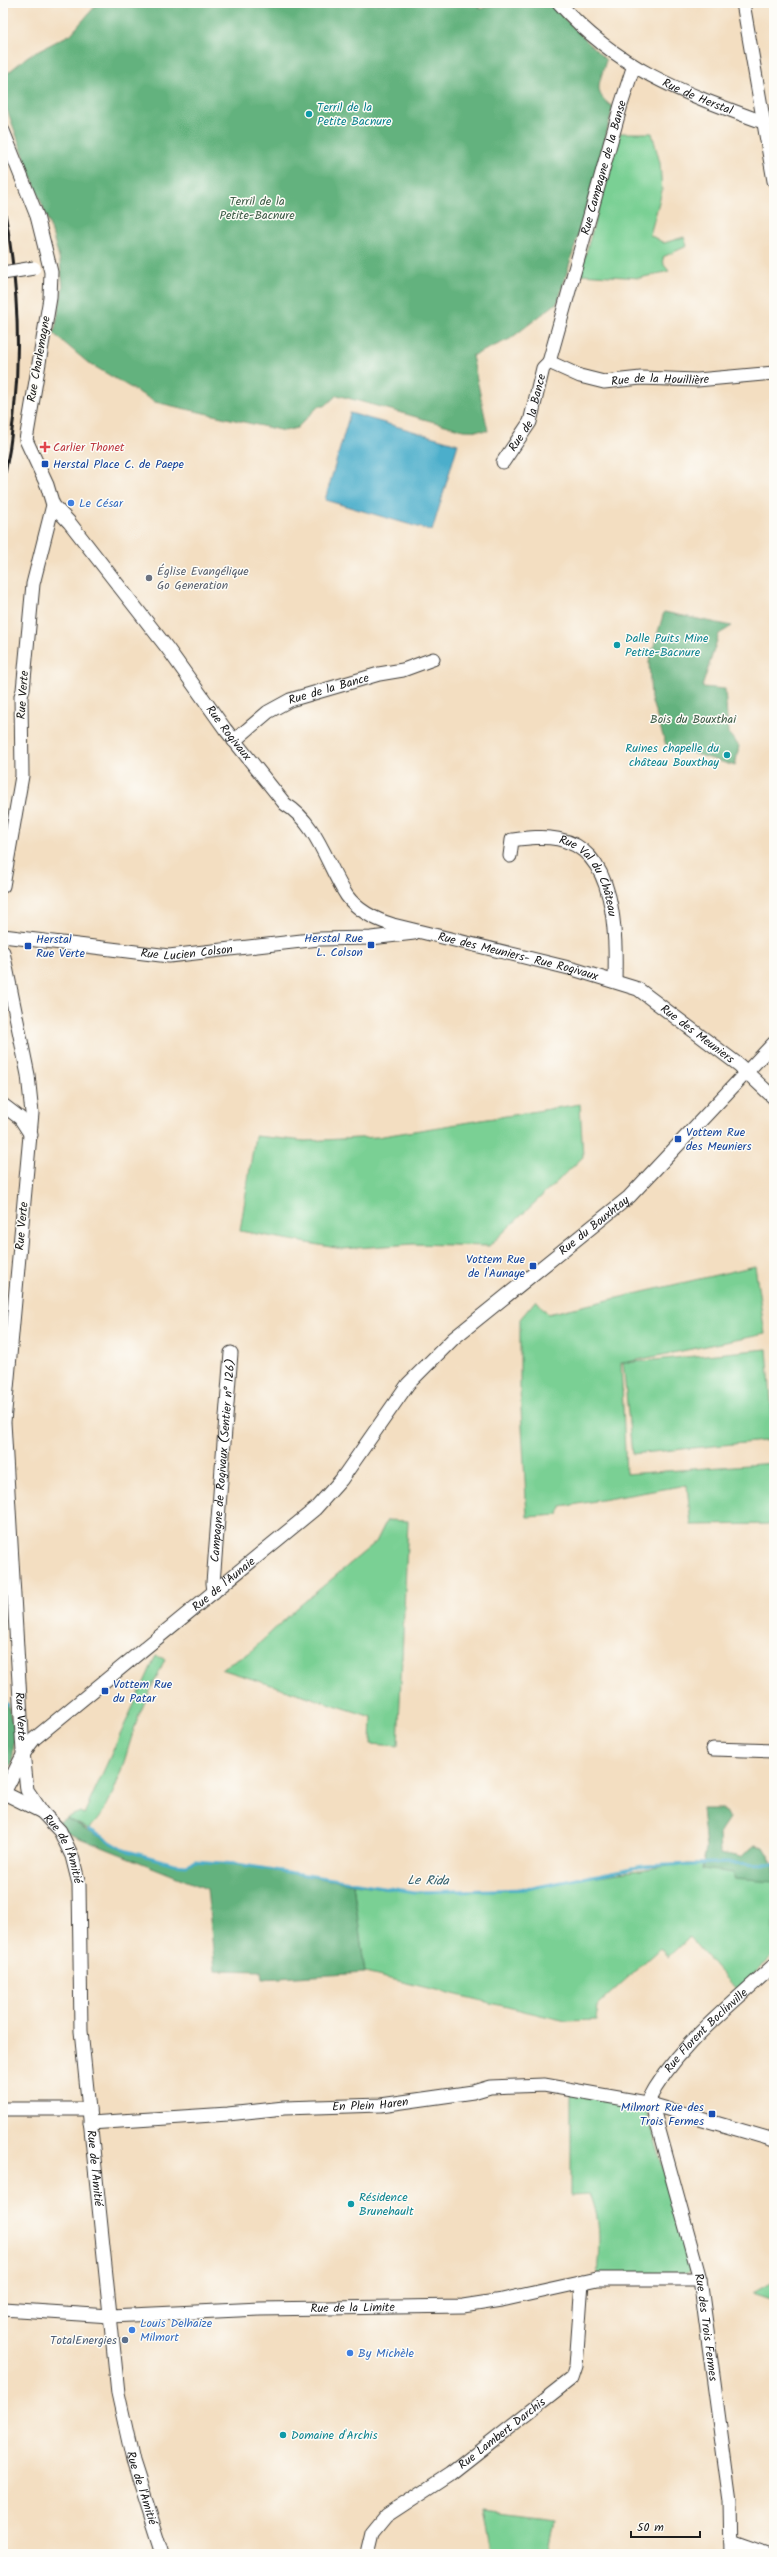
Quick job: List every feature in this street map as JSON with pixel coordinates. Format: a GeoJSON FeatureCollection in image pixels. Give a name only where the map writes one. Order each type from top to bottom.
{"type":"FeatureCollection","features":[{"type":"Feature","properties":{"kind":"street"},"geometry":{"type":"LineString","coordinates":[[559,3],[604,46],[633,68]]}},
{"type":"Feature","properties":{"kind":"street"},"geometry":{"type":"LineString","coordinates":[[743,3],[774,181]]}},
{"type":"Feature","properties":{"kind":"street","name":"Rue de Herstal"},"geometry":{"type":"LineString","coordinates":[[633,68],[696,97],[763,122]]}},
{"type":"Feature","properties":{"kind":"street","name":"Rue Campagne de la Banse"},"geometry":{"type":"LineString","coordinates":[[549,362],[621,105],[633,68]]}},
{"type":"Feature","properties":{"kind":"street","name":"Rue Charlemagne"},"geometry":{"type":"LineString","coordinates":[[3,131],[37,216],[50,266],[50,298],[26,440],[47,484],[53,505]]}},
{"type":"Feature","properties":{"kind":"street"},"geometry":{"type":"LineString","coordinates":[[3,272],[50,266]]}},
{"type":"Feature","properties":{"kind":"street","name":"Rue de la Houillière"},"geometry":{"type":"LineString","coordinates":[[549,362],[580,376],[604,382],[641,378],[697,380],[774,373]]}},
{"type":"Feature","properties":{"kind":"street","name":"Rue de la Bance"},"geometry":{"type":"LineString","coordinates":[[503,462],[530,422],[543,368],[549,362]]}},
{"type":"Feature","properties":{"kind":"street","name":"Rue Rogivaux"},"geometry":{"type":"LineString","coordinates":[[53,505],[65,517],[168,649],[234,741],[285,804],[292,808],[317,838],[348,897],[357,906],[378,920],[422,932]]}},
{"type":"Feature","properties":{"kind":"street","name":"Rue Verte"},"geometry":{"type":"LineString","coordinates":[[3,886],[22,776],[21,696],[23,690],[29,608],[33,584],[53,505]]}},
{"type":"Feature","properties":{"kind":"street"},"geometry":{"type":"LineString","coordinates":[[48,525],[59,517],[65,517]]}},
{"type":"Feature","properties":{"kind":"street","name":"Rue de la Bance"},"geometry":{"type":"LineString","coordinates":[[234,741],[268,712],[290,700],[379,674],[396,672],[434,659]]}},
{"type":"Feature","properties":{"kind":"street","name":"Rue Val du Château"},"geometry":{"type":"LineString","coordinates":[[510,856],[511,835],[560,839],[584,850],[597,866],[608,890],[614,933],[615,981]]}},
{"type":"Feature","properties":{"kind":"street"},"geometry":{"type":"LineString","coordinates":[[372,938],[379,927],[378,920]]}},
{"type":"Feature","properties":{"kind":"street"},"geometry":{"type":"LineString","coordinates":[[372,938],[422,932]]}},
{"type":"Feature","properties":{"kind":"street","name":"Rue des Meuniers- Rue Rogivaux"},"geometry":{"type":"LineString","coordinates":[[422,932],[615,981]]}},
{"type":"Feature","properties":{"kind":"street","name":"Rue Lucien Colson"},"geometry":{"type":"LineString","coordinates":[[3,936],[169,956],[319,939],[372,938]]}},
{"type":"Feature","properties":{"kind":"street","name":"Rue Verte"},"geometry":{"type":"LineString","coordinates":[[3,952],[28,1075],[32,1113],[4,1422],[22,1752],[28,1790]]}},
{"type":"Feature","properties":{"kind":"street","name":"Rue des Meuniers"},"geometry":{"type":"LineString","coordinates":[[615,981],[643,992],[747,1072],[774,1098]]}},
{"type":"Feature","properties":{"kind":"street","name":"Rue du Bouxhtay"},"geometry":{"type":"LineString","coordinates":[[400,1393],[454,1338],[629,1198],[774,1042]]}},
{"type":"Feature","properties":{"kind":"street"},"geometry":{"type":"LineString","coordinates":[[3,1105],[20,1118],[31,1135]]}},
{"type":"Feature","properties":{"kind":"street","name":"Campagne de Rogivaux (Sentier n° 126)"},"geometry":{"type":"LineString","coordinates":[[214,1592],[212,1583],[231,1353]]}},
{"type":"Feature","properties":{"kind":"street","name":"Rue de l'Aunaie"},"geometry":{"type":"LineString","coordinates":[[22,1752],[34,1739],[283,1537],[315,1508],[341,1480],[400,1393]]}},
{"type":"Feature","properties":{"kind":"street"},"geometry":{"type":"LineString","coordinates":[[713,1749],[774,1751]]}},
{"type":"Feature","properties":{"kind":"street"},"geometry":{"type":"LineString","coordinates":[[22,1752],[18,1767],[3,1794],[42,1812]]}},
{"type":"Feature","properties":{"kind":"street","name":"Rue de l'Amitié"},"geometry":{"type":"LineString","coordinates":[[28,1790],[42,1812],[60,1831],[72,1856],[79,1884],[82,2031],[118,2393],[126,2434],[163,2554]]}},
{"type":"Feature","properties":{"kind":"street","name":"Rue Florent Boclinville"},"geometry":{"type":"LineString","coordinates":[[650,2104],[666,2070],[704,2030],[774,1965]]}},
{"type":"Feature","properties":{"kind":"street","name":"En Plein Haren"},"geometry":{"type":"LineString","coordinates":[[90,2123],[228,2114],[299,2107],[381,2105],[473,2092],[490,2087],[544,2085],[650,2104],[774,2140]]}},
{"type":"Feature","properties":{"kind":"street","name":"Rue des Trois Fermes"},"geometry":{"type":"LineString","coordinates":[[650,2104],[700,2278],[730,2502],[731,2548]]}},
{"type":"Feature","properties":{"kind":"street"},"geometry":{"type":"LineString","coordinates":[[3,2109],[89,2109]]}},
{"type":"Feature","properties":{"kind":"street","name":"Rue de la Limite"},"geometry":{"type":"LineString","coordinates":[[3,2309],[110,2316],[260,2309],[463,2306],[502,2300],[597,2279],[700,2278]]}},
{"type":"Feature","properties":{"kind":"street","name":"Rue Lambert Darchis"},"geometry":{"type":"LineString","coordinates":[[367,2554],[372,2533],[386,2516],[450,2474],[560,2390],[572,2378],[576,2366],[582,2282]]}},
{"type":"Feature","properties":{"kind":"street"},"geometry":{"type":"LineString","coordinates":[[731,2548],[767,2554]]}},
{"type":"Feature","properties":{"kind":"green space","name":"Terril de la Petite-Bacnure"},"geometry":{"type":"Polygon","coordinates":[[[98,3],[477,3],[480,9],[499,3],[549,3],[606,60],[599,87],[602,97],[613,107],[596,176],[558,302],[510,339],[472,356],[488,431],[463,430],[337,395],[325,406],[319,406],[297,428],[284,431],[155,402],[87,362],[54,334],[63,287],[60,262],[51,229],[3,99],[3,77],[28,56],[71,34],[98,3]]]}},
{"type":"Feature","properties":{"kind":"green space"},"geometry":{"type":"Polygon","coordinates":[[[620,133],[652,133],[660,163],[662,191],[650,235],[664,243],[684,237],[687,246],[663,257],[664,265],[669,271],[640,278],[580,274],[620,133]]]}},
{"type":"Feature","properties":{"kind":"green space","name":"Bois du Bouxthai"},"geometry":{"type":"Polygon","coordinates":[[[664,612],[732,626],[719,634],[702,687],[725,689],[728,733],[739,746],[735,766],[666,745],[651,699],[649,662],[664,612]]]}},
{"type":"Feature","properties":{"kind":"green space"},"geometry":{"type":"Polygon","coordinates":[[[580,1104],[583,1157],[489,1246],[413,1244],[342,1249],[240,1231],[255,1136],[305,1141],[377,1137],[580,1104]]]}},
{"type":"Feature","properties":{"kind":"green space"},"geometry":{"type":"Polygon","coordinates":[[[755,1266],[765,1334],[621,1363],[626,1474],[774,1463],[774,1524],[691,1525],[687,1485],[561,1507],[559,1515],[527,1517],[520,1391],[520,1319],[536,1300],[548,1314],[755,1266]]]}},
{"type":"Feature","properties":{"kind":"green space"},"geometry":{"type":"Polygon","coordinates":[[[767,1349],[774,1440],[632,1454],[623,1363],[767,1349]]]}},
{"type":"Feature","properties":{"kind":"green space"},"geometry":{"type":"Polygon","coordinates":[[[387,1520],[408,1521],[398,1746],[371,1744],[372,1717],[221,1669],[249,1653],[297,1608],[376,1542],[387,1520]]]}},
{"type":"Feature","properties":{"kind":"green space"},"geometry":{"type":"Polygon","coordinates":[[[156,1656],[165,1659],[138,1718],[119,1777],[107,1806],[89,1829],[66,1818],[80,1812],[84,1814],[156,1656]]]}},
{"type":"Feature","properties":{"kind":"green space"},"geometry":{"type":"Polygon","coordinates":[[[3,1701],[8,1705],[15,1733],[12,1765],[3,1765],[3,1701]]]}},
{"type":"Feature","properties":{"kind":"green space"},"geometry":{"type":"Polygon","coordinates":[[[702,1809],[724,1809],[729,1819],[719,1834],[720,1853],[741,1857],[755,1845],[764,1847],[774,1864],[774,1882],[734,1879],[734,1873],[702,1869],[706,1848],[702,1809]]]}},
{"type":"Feature","properties":{"kind":"green space"},"geometry":{"type":"Polygon","coordinates":[[[66,1818],[124,1850],[174,1864],[187,1865],[195,1861],[237,1864],[353,1884],[365,1973],[262,1979],[261,1971],[215,1970],[207,1889],[67,1833],[59,1822],[66,1818]]]}},
{"type":"Feature","properties":{"kind":"green space"},"geometry":{"type":"Polygon","coordinates":[[[689,1863],[774,1864],[774,1954],[737,1991],[689,1937],[668,1957],[660,1948],[598,2005],[596,2020],[566,2021],[365,1973],[353,1884],[415,1892],[526,1889],[570,1880],[689,1863]]]}},
{"type":"Feature","properties":{"kind":"green space"},"geometry":{"type":"Polygon","coordinates":[[[571,2092],[638,2107],[647,2112],[692,2267],[689,2272],[682,2275],[597,2276],[599,2234],[594,2205],[590,2194],[571,2195],[571,2092]]]}},
{"type":"Feature","properties":{"kind":"green space"},"geometry":{"type":"Polygon","coordinates":[[[772,2282],[774,2300],[753,2293],[772,2282]]]}},
{"type":"Feature","properties":{"kind":"green space"},"geometry":{"type":"Polygon","coordinates":[[[484,2510],[555,2519],[548,2554],[493,2554],[484,2510]]]}},
{"type":"Feature","properties":{"kind":"water"},"geometry":{"type":"Polygon","coordinates":[[[350,413],[458,444],[432,531],[325,500],[350,413]]]}},
{"type":"Feature","properties":{"kind":"waterway","name":"Le Rida"},"geometry":{"type":"LineString","coordinates":[[3,1701],[8,1705]]}},
{"type":"Feature","properties":{"kind":"waterway","name":"Le Rida"},"geometry":{"type":"LineString","coordinates":[[89,1829],[124,1850],[174,1864],[187,1865],[195,1861],[237,1864],[415,1892],[526,1889],[643,1866],[716,1863],[774,1864]]}},
{"type":"Feature","properties":{"kind":"railway"},"geometry":{"type":"LineString","coordinates":[[3,202],[14,273],[18,344],[14,414],[10,449],[3,485]]}},
{"type":"Feature","properties":{"kind":"place","name":"Terril de la Petite Bacnure"},"geometry":{"type":"Point","coordinates":[309,114]}},
{"type":"Feature","properties":{"kind":"place","name":"Carlier Thonet"},"geometry":{"type":"Point","coordinates":[45,447]}},
{"type":"Feature","properties":{"kind":"place","name":"Herstal Place C. de Paepe"},"geometry":{"type":"Point","coordinates":[45,464]}},
{"type":"Feature","properties":{"kind":"place","name":"Le César"},"geometry":{"type":"Point","coordinates":[71,503]}},
{"type":"Feature","properties":{"kind":"place","name":"Église Evangélique Go Generation"},"geometry":{"type":"Point","coordinates":[149,578]}},
{"type":"Feature","properties":{"kind":"place","name":"Dalle Puits Mine Petite-Bacnure"},"geometry":{"type":"Point","coordinates":[617,645]}},
{"type":"Feature","properties":{"kind":"place","name":"Ruines chapelle du château Bouxthay"},"geometry":{"type":"Point","coordinates":[727,755]}},
{"type":"Feature","properties":{"kind":"place","name":"Herstal Rue L. Colson"},"geometry":{"type":"Point","coordinates":[371,945]}},
{"type":"Feature","properties":{"kind":"place","name":"Herstal Rue Verte"},"geometry":{"type":"Point","coordinates":[28,946]}},
{"type":"Feature","properties":{"kind":"place","name":"Vottem Rue des Meuniers"},"geometry":{"type":"Point","coordinates":[678,1139]}},
{"type":"Feature","properties":{"kind":"place","name":"Vottem Rue de l'Aunaye"},"geometry":{"type":"Point","coordinates":[533,1266]}},
{"type":"Feature","properties":{"kind":"place","name":"Vottem Rue du Patar"},"geometry":{"type":"Point","coordinates":[105,1691]}},
{"type":"Feature","properties":{"kind":"place","name":"Milmort Rue des Trois Fermes"},"geometry":{"type":"Point","coordinates":[712,2114]}},
{"type":"Feature","properties":{"kind":"place","name":"Résidence Brunehault"},"geometry":{"type":"Point","coordinates":[351,2204]}},
{"type":"Feature","properties":{"kind":"place","name":"Louis Delhaize Milmort"},"geometry":{"type":"Point","coordinates":[132,2330]}},
{"type":"Feature","properties":{"kind":"place","name":"TotalEnergies"},"geometry":{"type":"Point","coordinates":[125,2340]}},
{"type":"Feature","properties":{"kind":"place","name":"By Michèle"},"geometry":{"type":"Point","coordinates":[350,2353]}},
{"type":"Feature","properties":{"kind":"place","name":"Domaine d'Archis"},"geometry":{"type":"Point","coordinates":[283,2435]}}]}
